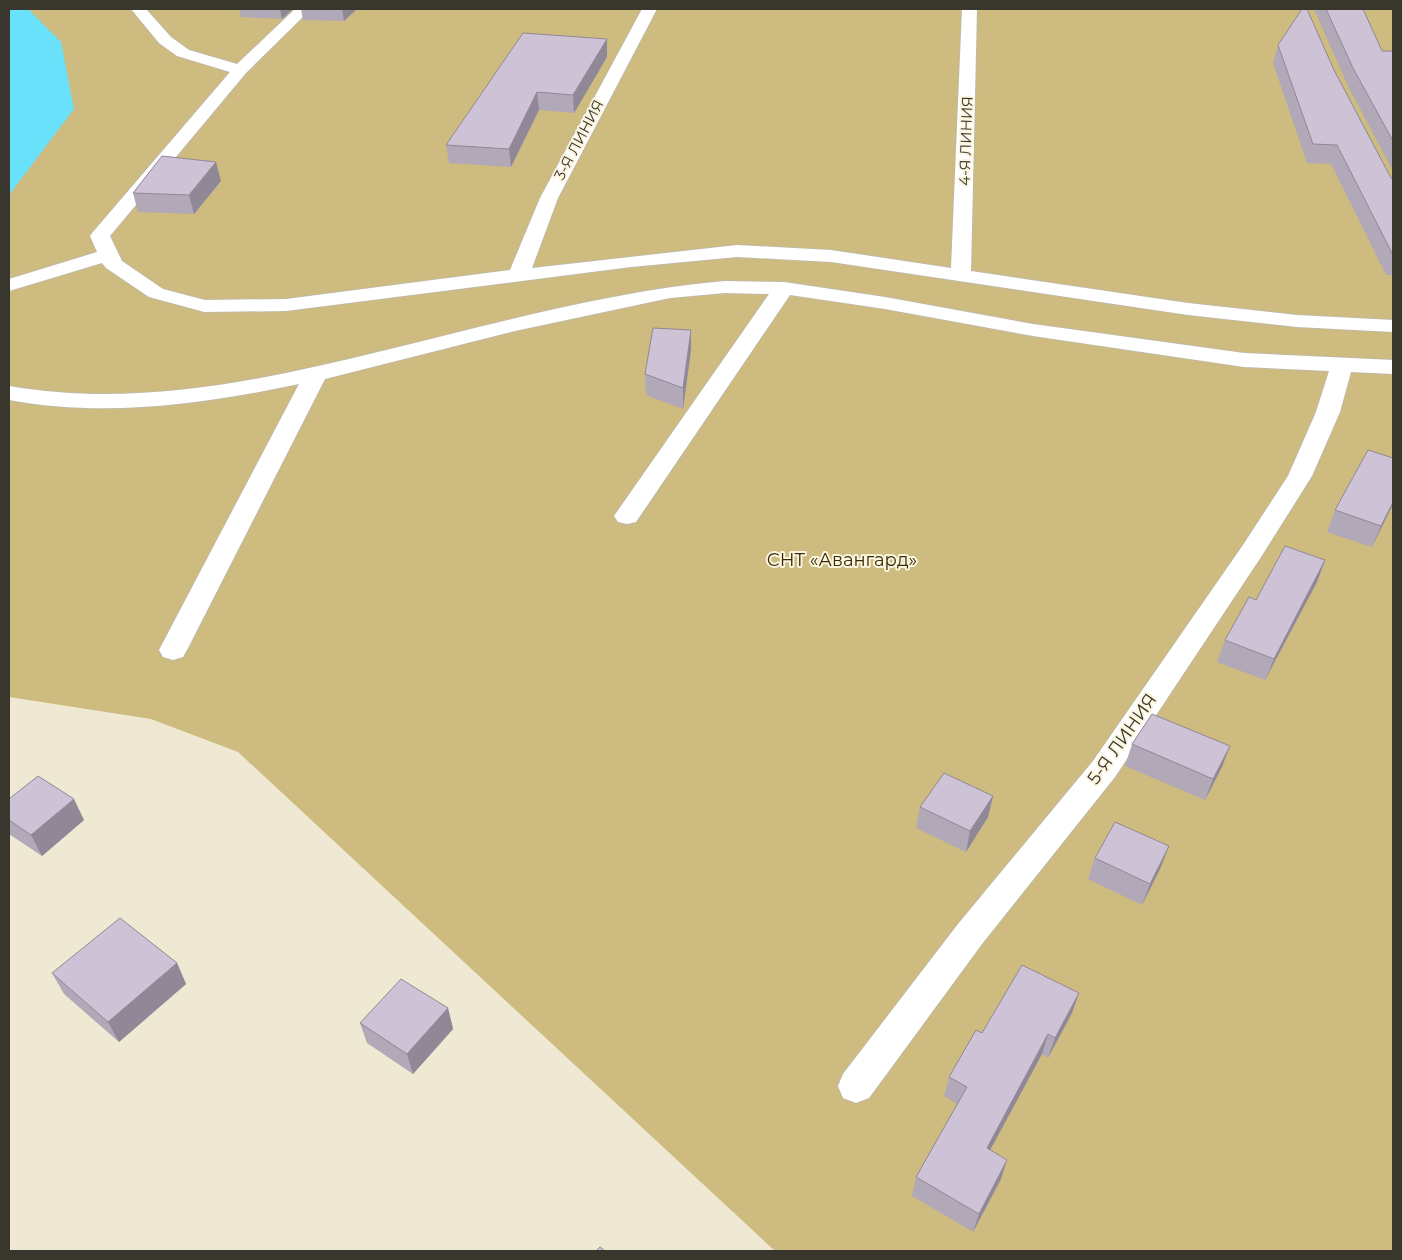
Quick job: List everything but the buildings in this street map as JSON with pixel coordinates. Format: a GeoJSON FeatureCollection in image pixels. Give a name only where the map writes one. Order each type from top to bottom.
{"type":"FeatureCollection","features":[{"type":"Feature","properties":{"kind":"street"},"geometry":{"type":"LineString","coordinates":[[138,9],[165,40],[183,53],[240,70]]}},
{"type":"Feature","properties":{"kind":"street"},"geometry":{"type":"LineString","coordinates":[[303,9],[240,70],[100,236],[113,264],[156,293],[204,306],[286,305],[518,277],[631,260],[737,251],[831,256],[1188,309],[1298,321],[1393,326]]}},
{"type":"Feature","properties":{"kind":"street","name":"3-Я ЛИНИЯ"},"geometry":{"type":"LineString","coordinates":[[518,277],[549,198],[649,9]]}},
{"type":"Feature","properties":{"kind":"street","name":"4-Я ЛИНИЯ"},"geometry":{"type":"LineString","coordinates":[[961,274],[970,9]]}},
{"type":"Feature","properties":{"kind":"street"},"geometry":{"type":"LineString","coordinates":[[9,285],[108,255]]}},
{"type":"Feature","properties":{"kind":"street"},"geometry":{"type":"LineString","coordinates":[[9,393],[43,399],[143,401],[222,393],[316,374],[515,325],[670,292],[725,287],[784,288],[885,303],[1033,330],[1244,360],[1393,367]]}},
{"type":"Feature","properties":{"kind":"street"},"geometry":{"type":"LineString","coordinates":[[627,516],[784,288]]}},
{"type":"Feature","properties":{"kind":"street","name":"5-Я ЛИНИЯ"},"geometry":{"type":"LineString","coordinates":[[856,1086],[970,934],[1104,769],[1252,551],[1300,476],[1328,412],[1342,364]]}},
{"type":"Feature","properties":{"kind":"street"},"geometry":{"type":"LineString","coordinates":[[173,650],[316,374]]}},
{"type":"Feature","properties":{"kind":"green space","name":"СНТ «Авангард»"},"geometry":{"type":"Polygon","coordinates":[[[9,9],[1393,9],[1393,1251],[775,1251],[238,752],[151,719],[9,697],[9,9]]]}},
{"type":"Feature","properties":{"kind":"water"},"geometry":{"type":"Polygon","coordinates":[[[9,9],[28,9],[61,42],[74,109],[9,195],[9,9]]]}}]}
